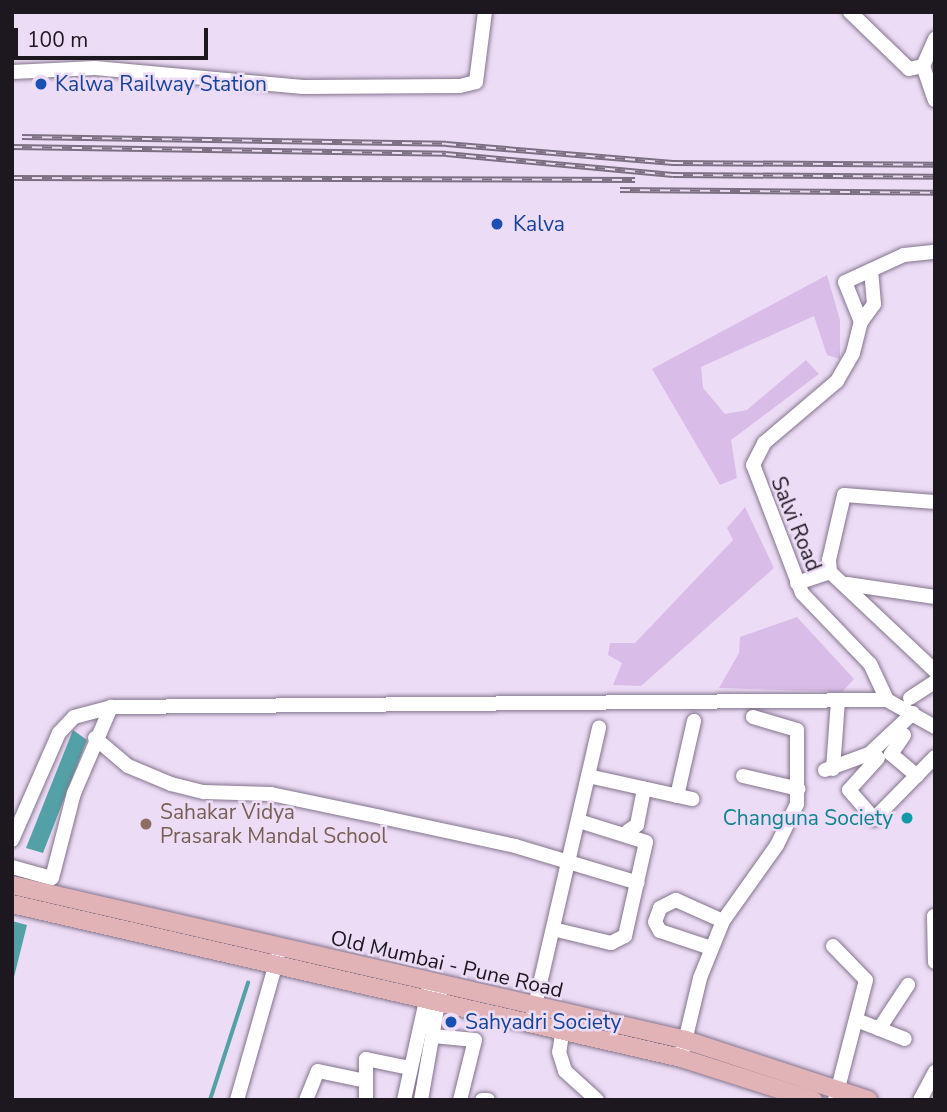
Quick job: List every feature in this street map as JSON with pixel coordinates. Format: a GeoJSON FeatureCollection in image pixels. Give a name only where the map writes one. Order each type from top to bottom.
{"type":"FeatureCollection","features":[{"type":"Feature","properties":{"kind":"main road","name":"Old Mumbai - Pune Road"},"geometry":{"type":"LineString","coordinates":[[12,885],[65,897],[278,958]]}},
{"type":"Feature","properties":{"kind":"main road","name":"Old Mumbai - Pune Road"},"geometry":{"type":"LineString","coordinates":[[12,904],[278,958],[533,1014],[813,1100]]}},
{"type":"Feature","properties":{"kind":"main road","name":"Old Mumbai - Pune Road"},"geometry":{"type":"LineString","coordinates":[[564,1022],[686,1040],[757,1062],[837,1094],[869,1100]]}},
{"type":"Feature","properties":{"kind":"main road"},"geometry":{"type":"LineString","coordinates":[[752,1080],[757,1062]]}},
{"type":"Feature","properties":{"kind":"street"},"geometry":{"type":"LineString","coordinates":[[12,72],[94,68],[303,88],[460,86],[476,82],[485,12]]}},
{"type":"Feature","properties":{"kind":"street"},"geometry":{"type":"LineString","coordinates":[[850,12],[902,65],[923,66]]}},
{"type":"Feature","properties":{"kind":"street"},"geometry":{"type":"LineString","coordinates":[[935,39],[923,66],[935,100]]}},
{"type":"Feature","properties":{"kind":"street"},"geometry":{"type":"LineString","coordinates":[[862,322],[845,282],[904,256],[935,252]]}},
{"type":"Feature","properties":{"kind":"street","name":"Salvi Road"},"geometry":{"type":"LineString","coordinates":[[871,270],[874,304],[862,322],[837,381],[764,443],[752,465],[797,583],[870,664],[887,700]]}},
{"type":"Feature","properties":{"kind":"street"},"geometry":{"type":"LineString","coordinates":[[831,572],[837,505],[844,495],[935,502]]}},
{"type":"Feature","properties":{"kind":"street"},"geometry":{"type":"LineString","coordinates":[[797,583],[831,572]]}},
{"type":"Feature","properties":{"kind":"street"},"geometry":{"type":"LineString","coordinates":[[831,572],[847,584],[935,671]]}},
{"type":"Feature","properties":{"kind":"street"},"geometry":{"type":"LineString","coordinates":[[847,584],[935,597]]}},
{"type":"Feature","properties":{"kind":"street"},"geometry":{"type":"LineString","coordinates":[[838,701],[829,769],[869,754],[914,709],[935,682]]}},
{"type":"Feature","properties":{"kind":"street"},"geometry":{"type":"LineString","coordinates":[[12,840],[59,733],[74,717],[111,707],[887,700],[914,709],[935,727]]}},
{"type":"Feature","properties":{"kind":"street"},"geometry":{"type":"LineString","coordinates":[[51,878],[95,738],[111,707]]}},
{"type":"Feature","properties":{"kind":"street"},"geometry":{"type":"LineString","coordinates":[[914,709],[891,750],[917,776]]}},
{"type":"Feature","properties":{"kind":"street"},"geometry":{"type":"LineString","coordinates":[[681,1058],[711,948],[723,921],[777,845],[799,789],[796,727],[753,717]]}},
{"type":"Feature","properties":{"kind":"street"},"geometry":{"type":"LineString","coordinates":[[588,776],[685,798],[694,720]]}},
{"type":"Feature","properties":{"kind":"street"},"geometry":{"type":"LineString","coordinates":[[533,1014],[599,727]]}},
{"type":"Feature","properties":{"kind":"street"},"geometry":{"type":"LineString","coordinates":[[95,738],[128,766],[171,784],[281,796],[515,846],[569,865],[638,883]]}},
{"type":"Feature","properties":{"kind":"street"},"geometry":{"type":"LineString","coordinates":[[877,758],[849,790],[874,818],[935,757]]}},
{"type":"Feature","properties":{"kind":"street"},"geometry":{"type":"LineString","coordinates":[[743,776],[799,789]]}},
{"type":"Feature","properties":{"kind":"street"},"geometry":{"type":"LineString","coordinates":[[628,831],[637,825],[644,789]]}},
{"type":"Feature","properties":{"kind":"street"},"geometry":{"type":"LineString","coordinates":[[553,929],[620,942],[638,883],[647,844],[628,831],[579,821]]}},
{"type":"Feature","properties":{"kind":"street"},"geometry":{"type":"LineString","coordinates":[[12,867],[51,878],[65,897]]}},
{"type":"Feature","properties":{"kind":"street"},"geometry":{"type":"LineString","coordinates":[[711,948],[660,931],[654,922],[660,908],[676,900],[723,921]]}},
{"type":"Feature","properties":{"kind":"street"},"geometry":{"type":"LineString","coordinates":[[934,916],[935,962]]}},
{"type":"Feature","properties":{"kind":"street"},"geometry":{"type":"LineString","coordinates":[[833,946],[864,975],[859,1021],[837,1094]]}},
{"type":"Feature","properties":{"kind":"street"},"geometry":{"type":"LineString","coordinates":[[237,1100],[278,958]]}},
{"type":"Feature","properties":{"kind":"street"},"geometry":{"type":"LineString","coordinates":[[878,1029],[908,985]]}},
{"type":"Feature","properties":{"kind":"street"},"geometry":{"type":"LineString","coordinates":[[423,1099],[433,1036],[434,993]]}},
{"type":"Feature","properties":{"kind":"street"},"geometry":{"type":"LineString","coordinates":[[404,1100],[410,1068],[434,993]]}},
{"type":"Feature","properties":{"kind":"street"},"geometry":{"type":"LineString","coordinates":[[859,1021],[905,1039]]}},
{"type":"Feature","properties":{"kind":"street"},"geometry":{"type":"LineString","coordinates":[[564,1022],[565,1071],[597,1100]]}},
{"type":"Feature","properties":{"kind":"street"},"geometry":{"type":"LineString","coordinates":[[433,1036],[475,1040],[460,1100]]}},
{"type":"Feature","properties":{"kind":"street"},"geometry":{"type":"LineString","coordinates":[[366,1100],[366,1059],[410,1068]]}},
{"type":"Feature","properties":{"kind":"street"},"geometry":{"type":"LineString","coordinates":[[306,1100],[318,1071],[366,1081]]}},
{"type":"Feature","properties":{"kind":"street"},"geometry":{"type":"LineString","coordinates":[[920,1100],[935,1072]]}},
{"type":"Feature","properties":{"kind":"street"},"geometry":{"type":"LineString","coordinates":[[482,1100],[488,1100]]}},
{"type":"Feature","properties":{"kind":"shaded area"},"geometry":{"type":"Polygon","coordinates":[[[827,275],[840,320],[840,359],[827,355],[814,316],[701,367],[703,388],[725,414],[747,410],[806,360],[819,374],[731,440],[737,478],[720,485],[652,369],[827,275]]]}},
{"type":"Feature","properties":{"kind":"shaded area"},"geometry":{"type":"Polygon","coordinates":[[[745,507],[774,568],[641,686],[613,685],[622,663],[608,655],[610,643],[635,643],[733,540],[727,528],[745,507]]]}},
{"type":"Feature","properties":{"kind":"shaded area"},"geometry":{"type":"Polygon","coordinates":[[[797,617],[854,679],[842,692],[719,688],[739,653],[740,637],[797,617]]]}},
{"type":"Feature","properties":{"kind":"shaded area"},"geometry":{"type":"Polygon","coordinates":[[[73,730],[87,740],[43,853],[26,848],[73,730]]]}},
{"type":"Feature","properties":{"kind":"shaded area"},"geometry":{"type":"Polygon","coordinates":[[[12,921],[27,925],[12,985],[12,921]]]}},
{"type":"Feature","properties":{"kind":"waterway"},"geometry":{"type":"LineString","coordinates":[[210,1100],[248,983]]}},
{"type":"Feature","properties":{"kind":"railway"},"geometry":{"type":"LineString","coordinates":[[22,137],[446,144],[673,163],[935,165]]}},
{"type":"Feature","properties":{"kind":"railway"},"geometry":{"type":"LineString","coordinates":[[12,147],[446,154],[673,175],[935,177]]}},
{"type":"Feature","properties":{"kind":"railway"},"geometry":{"type":"LineString","coordinates":[[12,178],[635,180]]}},
{"type":"Feature","properties":{"kind":"railway"},"geometry":{"type":"LineString","coordinates":[[620,190],[935,193]]}},
{"type":"Feature","properties":{"kind":"place","name":"Kalwa Railway Station"},"geometry":{"type":"Point","coordinates":[41,84]}},
{"type":"Feature","properties":{"kind":"place","name":"Kalva"},"geometry":{"type":"Point","coordinates":[497,224]}},
{"type":"Feature","properties":{"kind":"place","name":"Changuna Society"},"geometry":{"type":"Point","coordinates":[907,818]}},
{"type":"Feature","properties":{"kind":"place","name":"Sahakar Vidya Prasarak Mandal School"},"geometry":{"type":"Point","coordinates":[146,824]}},
{"type":"Feature","properties":{"kind":"place","name":"Sahyadri Society"},"geometry":{"type":"Point","coordinates":[451,1022]}}]}
